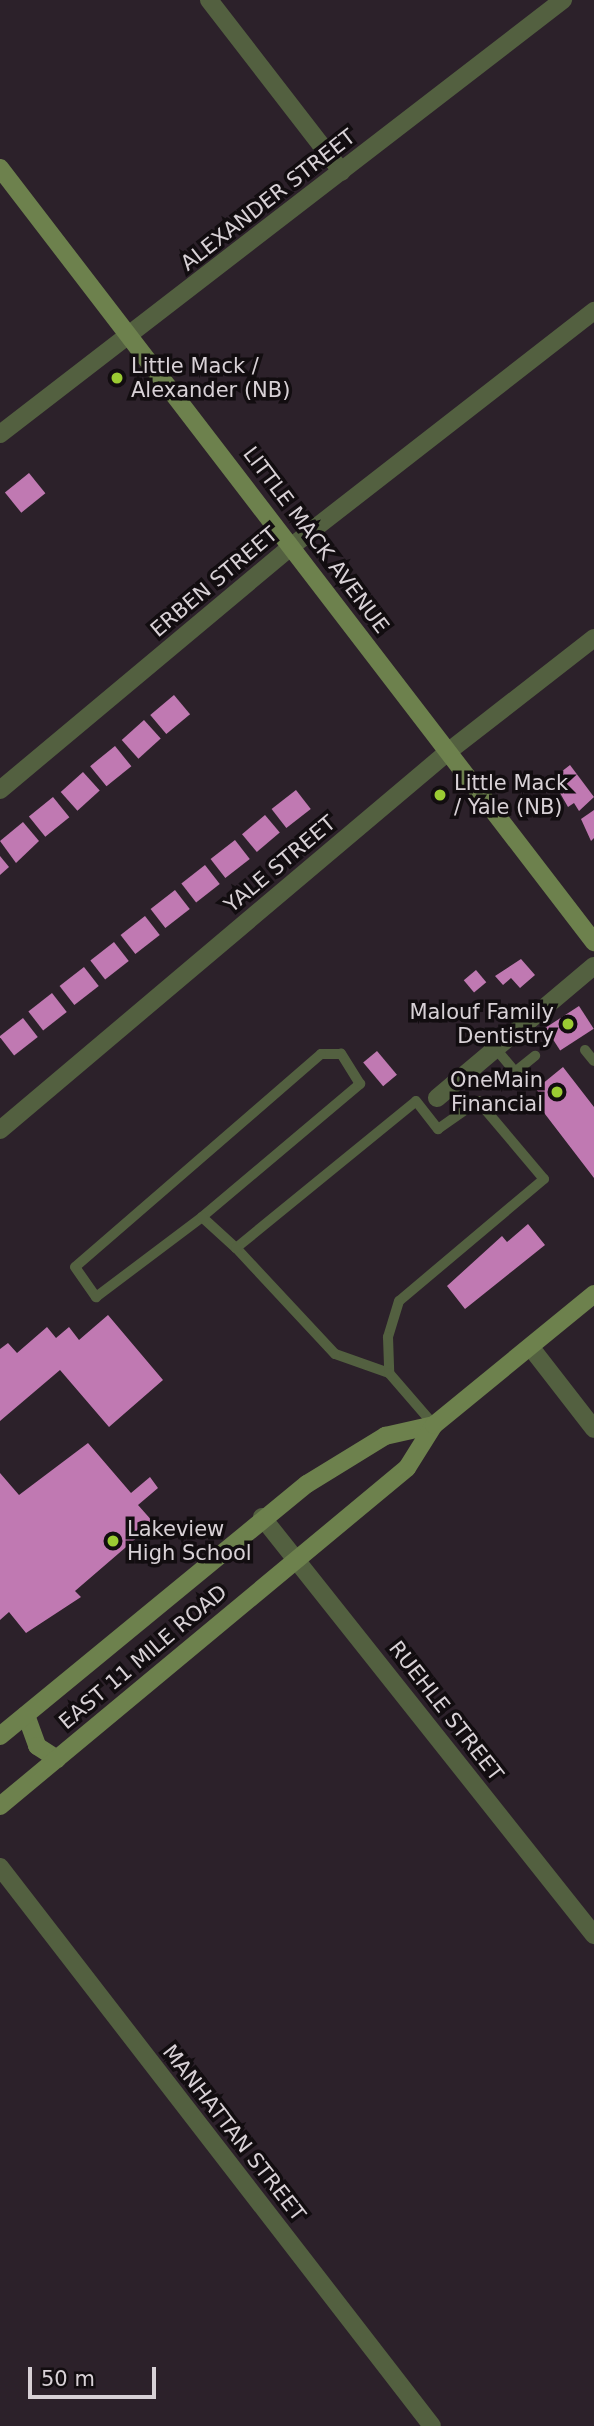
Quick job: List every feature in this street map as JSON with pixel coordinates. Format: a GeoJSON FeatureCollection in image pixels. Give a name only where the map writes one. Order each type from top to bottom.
{"type":"FeatureCollection","features":[{"type":"Feature","properties":{"kind":"main road","name":"LITTLE MACK AVENUE"},"geometry":{"type":"LineString","coordinates":[[0,168],[594,942]]}},
{"type":"Feature","properties":{"kind":"main road","name":"EAST 11 MILE ROAD"},"geometry":{"type":"LineString","coordinates":[[0,1806],[407,1468],[434,1425],[532,1349],[594,1294]]}},
{"type":"Feature","properties":{"kind":"main road","name":"EAST 11 MILE ROAD"},"geometry":{"type":"LineString","coordinates":[[0,1736],[262,1517],[385,1436],[434,1425]]}},
{"type":"Feature","properties":{"kind":"main road"},"geometry":{"type":"LineString","coordinates":[[26,1715],[37,1746],[57,1759]]}},
{"type":"Feature","properties":{"kind":"street"},"geometry":{"type":"LineString","coordinates":[[209,0],[342,172]]}},
{"type":"Feature","properties":{"kind":"street","name":"ALEXANDER STREET"},"geometry":{"type":"LineString","coordinates":[[0,434],[125,333],[342,172],[563,0]]}},
{"type":"Feature","properties":{"kind":"street","name":"ERBEN STREET"},"geometry":{"type":"LineString","coordinates":[[0,790],[292,546],[594,311]]}},
{"type":"Feature","properties":{"kind":"street","name":"YALE STREET"},"geometry":{"type":"LineString","coordinates":[[0,1130],[449,751],[594,638]]}},
{"type":"Feature","properties":{"kind":"street"},"geometry":{"type":"LineString","coordinates":[[430,1104],[594,966]]}},
{"type":"Feature","properties":{"kind":"street"},"geometry":{"type":"LineString","coordinates":[[532,1349],[594,1429]]}},
{"type":"Feature","properties":{"kind":"street","name":"RUEHLE STREET"},"geometry":{"type":"LineString","coordinates":[[262,1517],[594,1935]]}},
{"type":"Feature","properties":{"kind":"street","name":"MANHATTAN STREET"},"geometry":{"type":"LineString","coordinates":[[0,1867],[432,2426]]}},
{"type":"Feature","properties":{"kind":"lane"},"geometry":{"type":"LineString","coordinates":[[331,1049],[341,1054],[360,1083],[202,1217],[96,1297],[75,1266],[321,1054],[331,1049]]}},
{"type":"Feature","properties":{"kind":"lane"},"geometry":{"type":"LineString","coordinates":[[496,1049],[515,1072],[535,1056]]}},
{"type":"Feature","properties":{"kind":"lane"},"geometry":{"type":"LineString","coordinates":[[585,1050],[594,1061]]}},
{"type":"Feature","properties":{"kind":"lane"},"geometry":{"type":"LineString","coordinates":[[236,1248],[416,1101],[430,1104],[438,1129],[478,1101],[544,1179],[399,1301],[388,1337],[389,1373]]}},
{"type":"Feature","properties":{"kind":"lane"},"geometry":{"type":"LineString","coordinates":[[202,1217],[236,1248],[335,1354],[389,1373],[434,1425]]}},
{"type":"Feature","properties":{"kind":"building"},"geometry":{"type":"Polygon","coordinates":[[[29,473],[45,493],[21,513],[5,493],[29,473]]]}},
{"type":"Feature","properties":{"kind":"building"},"geometry":{"type":"Polygon","coordinates":[[[174,695],[190,714],[166,734],[150,715],[174,695]]]}},
{"type":"Feature","properties":{"kind":"building"},"geometry":{"type":"Polygon","coordinates":[[[144,720],[161,739],[138,759],[122,740],[144,720]]]}},
{"type":"Feature","properties":{"kind":"building"},"geometry":{"type":"Polygon","coordinates":[[[115,746],[131,766],[106,786],[90,766],[115,746]]]}},
{"type":"Feature","properties":{"kind":"building"},"geometry":{"type":"Polygon","coordinates":[[[570,765],[594,797],[579,811],[574,803],[568,807],[552,779],[570,765]]]}},
{"type":"Feature","properties":{"kind":"building"},"geometry":{"type":"Polygon","coordinates":[[[83,772],[100,791],[77,811],[61,792],[83,772]]]}},
{"type":"Feature","properties":{"kind":"building"},"geometry":{"type":"Polygon","coordinates":[[[296,790],[311,809],[286,828],[272,809],[296,790]]]}},
{"type":"Feature","properties":{"kind":"building"},"geometry":{"type":"Polygon","coordinates":[[[53,797],[69,817],[45,837],[29,817],[53,797]]]}},
{"type":"Feature","properties":{"kind":"building"},"geometry":{"type":"Polygon","coordinates":[[[594,810],[594,838],[591,841],[581,819],[594,810]]]}},
{"type":"Feature","properties":{"kind":"building"},"geometry":{"type":"Polygon","coordinates":[[[265,815],[280,833],[257,852],[242,834],[265,815]]]}},
{"type":"Feature","properties":{"kind":"building"},"geometry":{"type":"Polygon","coordinates":[[[23,822],[39,841],[16,863],[0,841],[23,822]]]}},
{"type":"Feature","properties":{"kind":"building"},"geometry":{"type":"Polygon","coordinates":[[[235,840],[250,859],[225,878],[211,859],[235,840]]]}},
{"type":"Feature","properties":{"kind":"building"},"geometry":{"type":"Polygon","coordinates":[[[0,856],[9,867],[0,875],[0,856]]]}},
{"type":"Feature","properties":{"kind":"building"},"geometry":{"type":"Polygon","coordinates":[[[205,865],[220,884],[196,902],[181,883],[205,865]]]}},
{"type":"Feature","properties":{"kind":"building"},"geometry":{"type":"Polygon","coordinates":[[[175,890],[190,909],[165,928],[151,909],[175,890]]]}},
{"type":"Feature","properties":{"kind":"building"},"geometry":{"type":"Polygon","coordinates":[[[145,916],[160,935],[135,954],[121,935],[145,916]]]}},
{"type":"Feature","properties":{"kind":"building"},"geometry":{"type":"Polygon","coordinates":[[[114,942],[129,961],[105,979],[90,960],[114,942]]]}},
{"type":"Feature","properties":{"kind":"building"},"geometry":{"type":"Polygon","coordinates":[[[521,959],[535,975],[520,988],[511,978],[503,985],[495,976],[521,959]]]}},
{"type":"Feature","properties":{"kind":"building"},"geometry":{"type":"Polygon","coordinates":[[[84,967],[99,986],[74,1005],[60,986],[84,967]]]}},
{"type":"Feature","properties":{"kind":"building"},"geometry":{"type":"Polygon","coordinates":[[[476,970],[486,982],[474,993],[464,980],[476,970]]]}},
{"type":"Feature","properties":{"kind":"building"},"geometry":{"type":"Polygon","coordinates":[[[52,993],[67,1012],[43,1030],[28,1011],[52,993]]]}},
{"type":"Feature","properties":{"kind":"building"},"geometry":{"type":"Polygon","coordinates":[[[579,1006],[594,1029],[560,1050],[545,1028],[579,1006]]]}},
{"type":"Feature","properties":{"kind":"building"},"geometry":{"type":"Polygon","coordinates":[[[23,1018],[38,1037],[14,1055],[0,1036],[23,1018]]]}},
{"type":"Feature","properties":{"kind":"building"},"geometry":{"type":"Polygon","coordinates":[[[377,1051],[397,1075],[383,1086],[363,1063],[377,1051]]]}},
{"type":"Feature","properties":{"kind":"building"},"geometry":{"type":"Polygon","coordinates":[[[563,1067],[594,1107],[594,1178],[535,1101],[541,1096],[536,1089],[563,1067]]]}},
{"type":"Feature","properties":{"kind":"building"},"geometry":{"type":"Polygon","coordinates":[[[528,1224],[545,1245],[465,1309],[447,1286],[502,1236],[507,1242],[528,1224]]]}},
{"type":"Feature","properties":{"kind":"building"},"geometry":{"type":"Polygon","coordinates":[[[108,1315],[163,1380],[109,1427],[60,1370],[0,1421],[0,1349],[8,1343],[17,1353],[47,1327],[56,1338],[69,1327],[79,1340],[108,1315]]]}},
{"type":"Feature","properties":{"kind":"building"},"geometry":{"type":"Polygon","coordinates":[[[88,1443],[131,1493],[150,1477],[158,1488],[138,1505],[154,1523],[75,1591],[81,1597],[26,1633],[9,1612],[0,1620],[0,1473],[19,1495],[88,1443]]]}},
{"type":"Feature","properties":{"kind":"place","name":"Little Mack / Alexander (NB)"},"geometry":{"type":"Point","coordinates":[117,378]}},
{"type":"Feature","properties":{"kind":"place","name":"Little Mack / Yale (NB)"},"geometry":{"type":"Point","coordinates":[440,795]}},
{"type":"Feature","properties":{"kind":"place","name":"Malouf Family Dentistry"},"geometry":{"type":"Point","coordinates":[568,1024]}},
{"type":"Feature","properties":{"kind":"place","name":"OneMain Financial"},"geometry":{"type":"Point","coordinates":[557,1092]}},
{"type":"Feature","properties":{"kind":"place","name":"Lakeview High School"},"geometry":{"type":"Point","coordinates":[113,1541]}}]}
